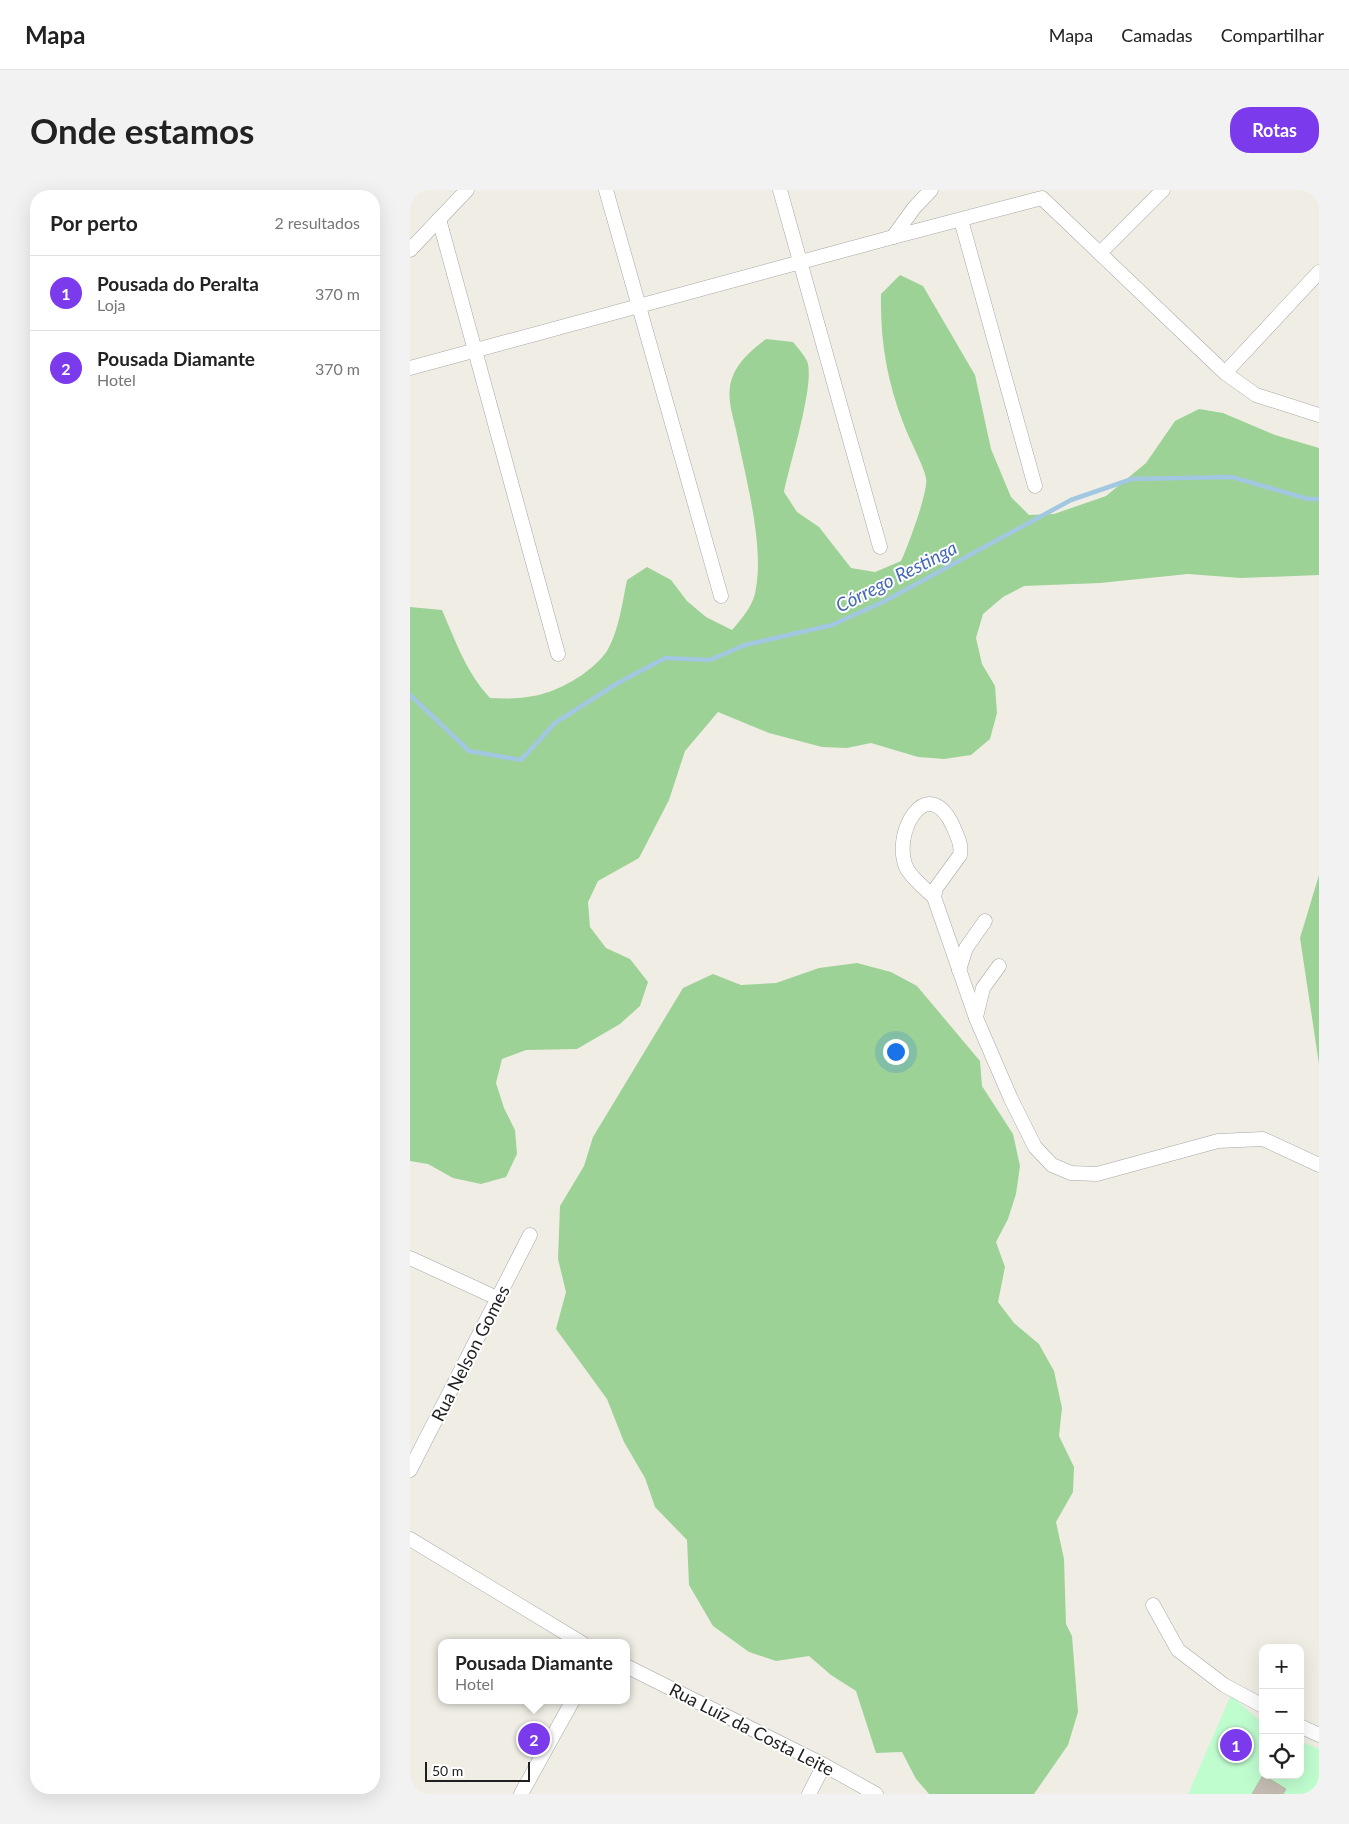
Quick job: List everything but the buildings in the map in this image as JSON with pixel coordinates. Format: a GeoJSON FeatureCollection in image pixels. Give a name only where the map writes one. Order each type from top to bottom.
{"type":"FeatureCollection","features":[{"type":"Feature","properties":{"kind":"street"},"geometry":{"type":"LineString","coordinates":[[410,250],[467,190]]}},
{"type":"Feature","properties":{"kind":"street"},"geometry":{"type":"LineString","coordinates":[[606,190],[721,596]]}},
{"type":"Feature","properties":{"kind":"street"},"geometry":{"type":"LineString","coordinates":[[780,190],[880,547]]}},
{"type":"Feature","properties":{"kind":"street"},"geometry":{"type":"LineString","coordinates":[[892,237],[914,208],[931,190]]}},
{"type":"Feature","properties":{"kind":"street"},"geometry":{"type":"LineString","coordinates":[[1100,253],[1163,190]]}},
{"type":"Feature","properties":{"kind":"street"},"geometry":{"type":"LineString","coordinates":[[410,368],[892,237],[962,220],[1040,194],[1225,373],[1256,395],[1319,415]]}},
{"type":"Feature","properties":{"kind":"street"},"geometry":{"type":"LineString","coordinates":[[439,219],[477,350],[558,654]]}},
{"type":"Feature","properties":{"kind":"street"},"geometry":{"type":"LineString","coordinates":[[962,220],[1034,486]]}},
{"type":"Feature","properties":{"kind":"street"},"geometry":{"type":"LineString","coordinates":[[1225,373],[1319,272]]}},
{"type":"Feature","properties":{"kind":"street"},"geometry":{"type":"LineString","coordinates":[[934,897],[936,888],[960,855],[961,849],[960,842],[948,816],[936,804],[924,804],[915,810],[904,832],[902,855],[908,870],[934,897],[976,1018],[1035,1147],[1052,1165],[1070,1173],[1097,1174],[1218,1141],[1263,1139],[1319,1165]]}},
{"type":"Feature","properties":{"kind":"street"},"geometry":{"type":"LineString","coordinates":[[961,975],[966,948],[985,921]]}},
{"type":"Feature","properties":{"kind":"street"},"geometry":{"type":"LineString","coordinates":[[976,1018],[983,988],[998,966]]}},
{"type":"Feature","properties":{"kind":"street"},"geometry":{"type":"LineString","coordinates":[[961,975],[987,982]]}},
{"type":"Feature","properties":{"kind":"street","name":"Rua Nelson Gomes"},"geometry":{"type":"LineString","coordinates":[[410,1470],[530,1235]]}},
{"type":"Feature","properties":{"kind":"street"},"geometry":{"type":"LineString","coordinates":[[410,1258],[497,1298]]}},
{"type":"Feature","properties":{"kind":"street"},"geometry":{"type":"LineString","coordinates":[[410,1538],[575,1639]]}},
{"type":"Feature","properties":{"kind":"street"},"geometry":{"type":"LineString","coordinates":[[1153,1605],[1178,1650],[1224,1685],[1259,1704]]}},
{"type":"Feature","properties":{"kind":"street","name":"Rua Luiz da Costa Leite"},"geometry":{"type":"LineString","coordinates":[[630,1668],[824,1765],[876,1794]]}},
{"type":"Feature","properties":{"kind":"street"},"geometry":{"type":"LineString","coordinates":[[521,1794],[571,1704]]}},
{"type":"Feature","properties":{"kind":"street"},"geometry":{"type":"LineString","coordinates":[[1304,1728],[1319,1736]]}},
{"type":"Feature","properties":{"kind":"street"},"geometry":{"type":"LineString","coordinates":[[809,1794],[824,1765]]}},
{"type":"Feature","properties":{"kind":"green space"},"geometry":{"type":"Polygon","coordinates":[[[900,275],[923,286],[975,375],[991,449],[1011,497],[1029,515],[1054,514],[1106,496],[1146,463],[1175,421],[1199,409],[1223,413],[1275,435],[1319,448],[1319,575],[1241,578],[1188,574],[1100,583],[1024,586],[1003,597],[983,614],[976,638],[982,664],[995,686],[997,713],[990,739],[971,755],[944,759],[918,757],[871,743],[847,748],[822,747],[769,733],[718,712],[685,751],[669,800],[639,858],[598,881],[588,902],[590,927],[606,948],[630,959],[648,982],[640,1006],[620,1024],[577,1049],[526,1050],[502,1059],[496,1083],[504,1108],[515,1130],[517,1154],[506,1177],[481,1184],[453,1178],[428,1164],[410,1161],[410,607],[442,610],[474,678],[490,698],[527,697],[549,692],[570,682],[592,667],[605,654],[611,643],[620,617],[627,580],[647,567],[671,580],[687,601],[706,617],[732,630],[747,611],[755,594],[758,551],[748,488],[730,404],[730,384],[742,361],[766,339],[793,342],[807,361],[809,372],[801,425],[784,492],[797,512],[819,527],[851,568],[875,572],[901,561],[917,519],[926,485],[926,478],[898,409],[889,377],[883,344],[881,294],[900,275]]]}},
{"type":"Feature","properties":{"kind":"green space"},"geometry":{"type":"Polygon","coordinates":[[[1319,875],[1319,1064],[1300,938],[1319,875]]]}},
{"type":"Feature","properties":{"kind":"green space"},"geometry":{"type":"Polygon","coordinates":[[[857,963],[891,972],[917,986],[980,1061],[982,1086],[1013,1134],[1020,1166],[1016,1194],[1008,1219],[996,1242],[1005,1267],[998,1302],[1014,1323],[1039,1344],[1054,1371],[1062,1408],[1059,1436],[1074,1467],[1073,1492],[1056,1522],[1064,1559],[1066,1624],[1072,1636],[1078,1712],[1068,1745],[1034,1794],[929,1794],[916,1779],[902,1752],[876,1753],[856,1691],[831,1675],[809,1656],[776,1661],[749,1652],[713,1626],[689,1585],[687,1540],[655,1507],[645,1478],[624,1442],[607,1399],[556,1329],[566,1292],[558,1259],[560,1206],[584,1166],[593,1137],[683,988],[713,974],[741,985],[776,983],[819,968],[857,963]]]}},
{"type":"Feature","properties":{"kind":"green space"},"geometry":{"type":"Polygon","coordinates":[[[1231,1695],[1259,1720],[1259,1779],[1304,1779],[1304,1743],[1319,1749],[1319,1794],[1188,1794],[1231,1695]]]}},
{"type":"Feature","properties":{"kind":"waterway","name":"Córrego Restinga"},"geometry":{"type":"LineString","coordinates":[[410,695],[469,751],[521,760],[555,723],[616,684],[665,658],[710,660],[745,645],[832,625],[883,602],[1071,500],[1132,479],[1232,477],[1308,499],[1319,499]]}},
{"type":"Feature","properties":{"kind":"place","name":"Pousada Diamante"},"geometry":{"type":"Point","coordinates":[534,1739]}},
{"type":"Feature","properties":{"kind":"place","name":"Pousada do Peralta"},"geometry":{"type":"Point","coordinates":[1236,1745]}}]}
